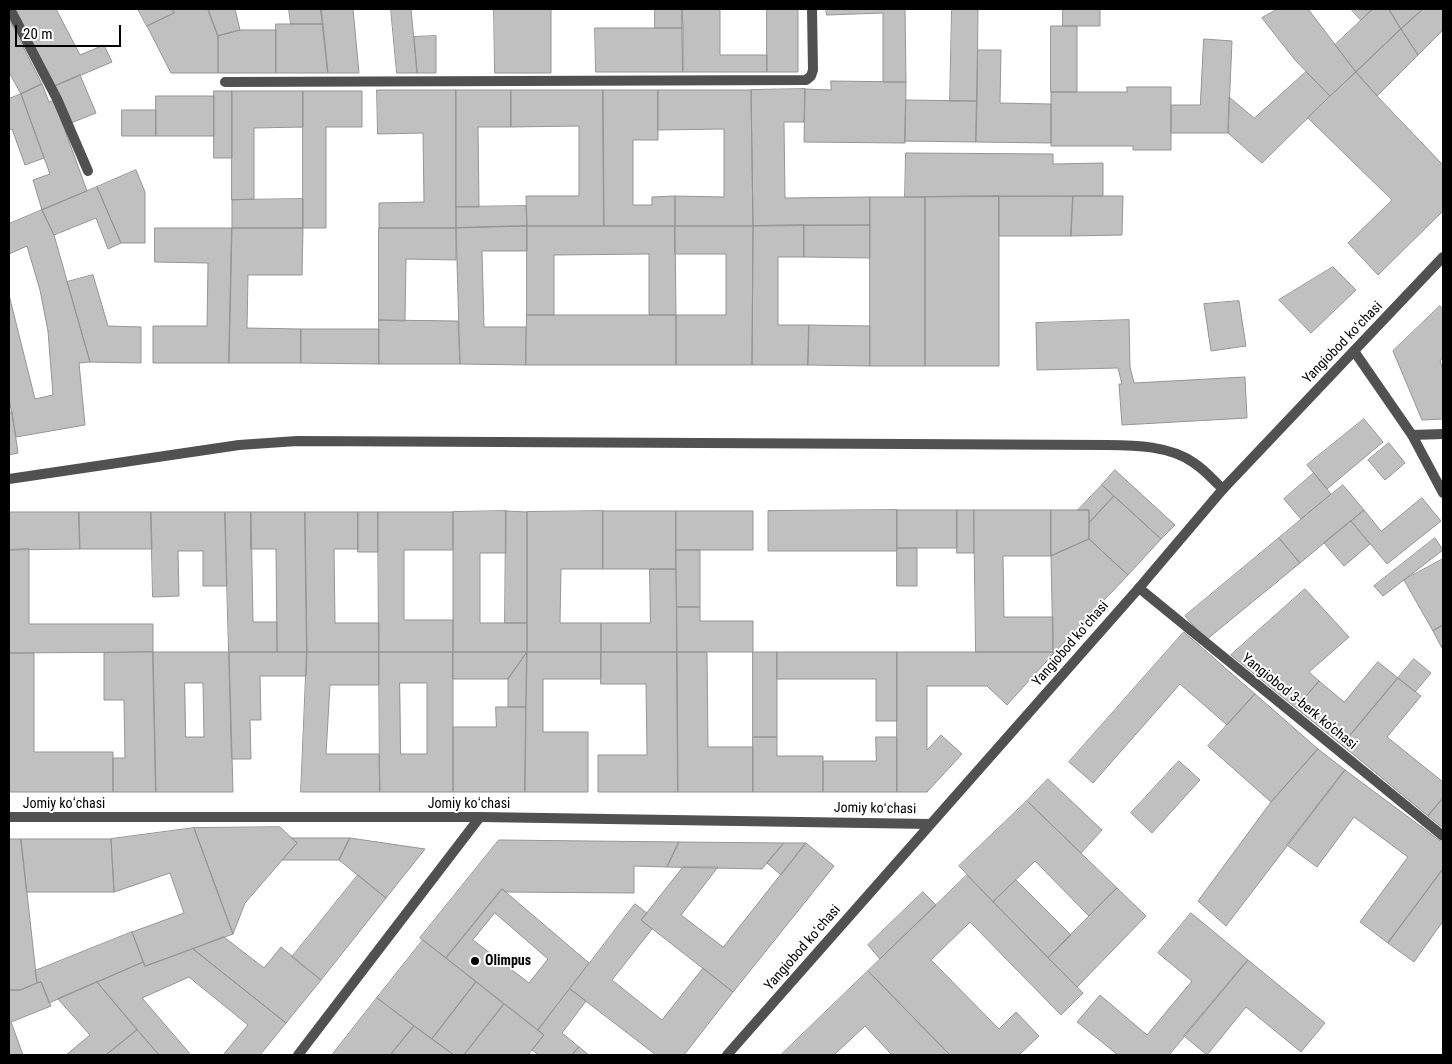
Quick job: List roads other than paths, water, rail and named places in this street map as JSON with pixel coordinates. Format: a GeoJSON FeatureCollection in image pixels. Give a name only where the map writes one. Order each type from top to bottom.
{"type":"FeatureCollection","features":[{"type":"Feature","properties":{"kind":"street"},"geometry":{"type":"LineString","coordinates":[[10,9],[57,99],[88,171]]}},
{"type":"Feature","properties":{"kind":"street"},"geometry":{"type":"LineString","coordinates":[[225,82],[806,80],[811,76],[813,70],[812,9]]}},
{"type":"Feature","properties":{"kind":"street","name":"Yangiobod koʻchasi"},"geometry":{"type":"LineString","coordinates":[[727,1055],[1139,588],[1223,489],[1443,258]]}},
{"type":"Feature","properties":{"kind":"street"},"geometry":{"type":"LineString","coordinates":[[1354,351],[1412,435],[1443,493]]}},
{"type":"Feature","properties":{"kind":"street"},"geometry":{"type":"LineString","coordinates":[[1412,435],[1443,434]]}},
{"type":"Feature","properties":{"kind":"street"},"geometry":{"type":"LineString","coordinates":[[9,479],[239,445],[297,441],[1097,444],[1144,446],[1172,452],[1193,462],[1223,489]]}},
{"type":"Feature","properties":{"kind":"street","name":"Yangiobod 3-berk koʼchasi"},"geometry":{"type":"LineString","coordinates":[[1139,588],[1443,836]]}},
{"type":"Feature","properties":{"kind":"street","name":"Jomiy koʻchasi"},"geometry":{"type":"LineString","coordinates":[[9,818],[480,818],[930,824]]}},
{"type":"Feature","properties":{"kind":"street"},"geometry":{"type":"LineString","coordinates":[[298,1055],[480,818]]}},
{"type":"Feature","properties":{"kind":"place","name":"Olimpus"},"geometry":{"type":"Point","coordinates":[475,961]}}]}
